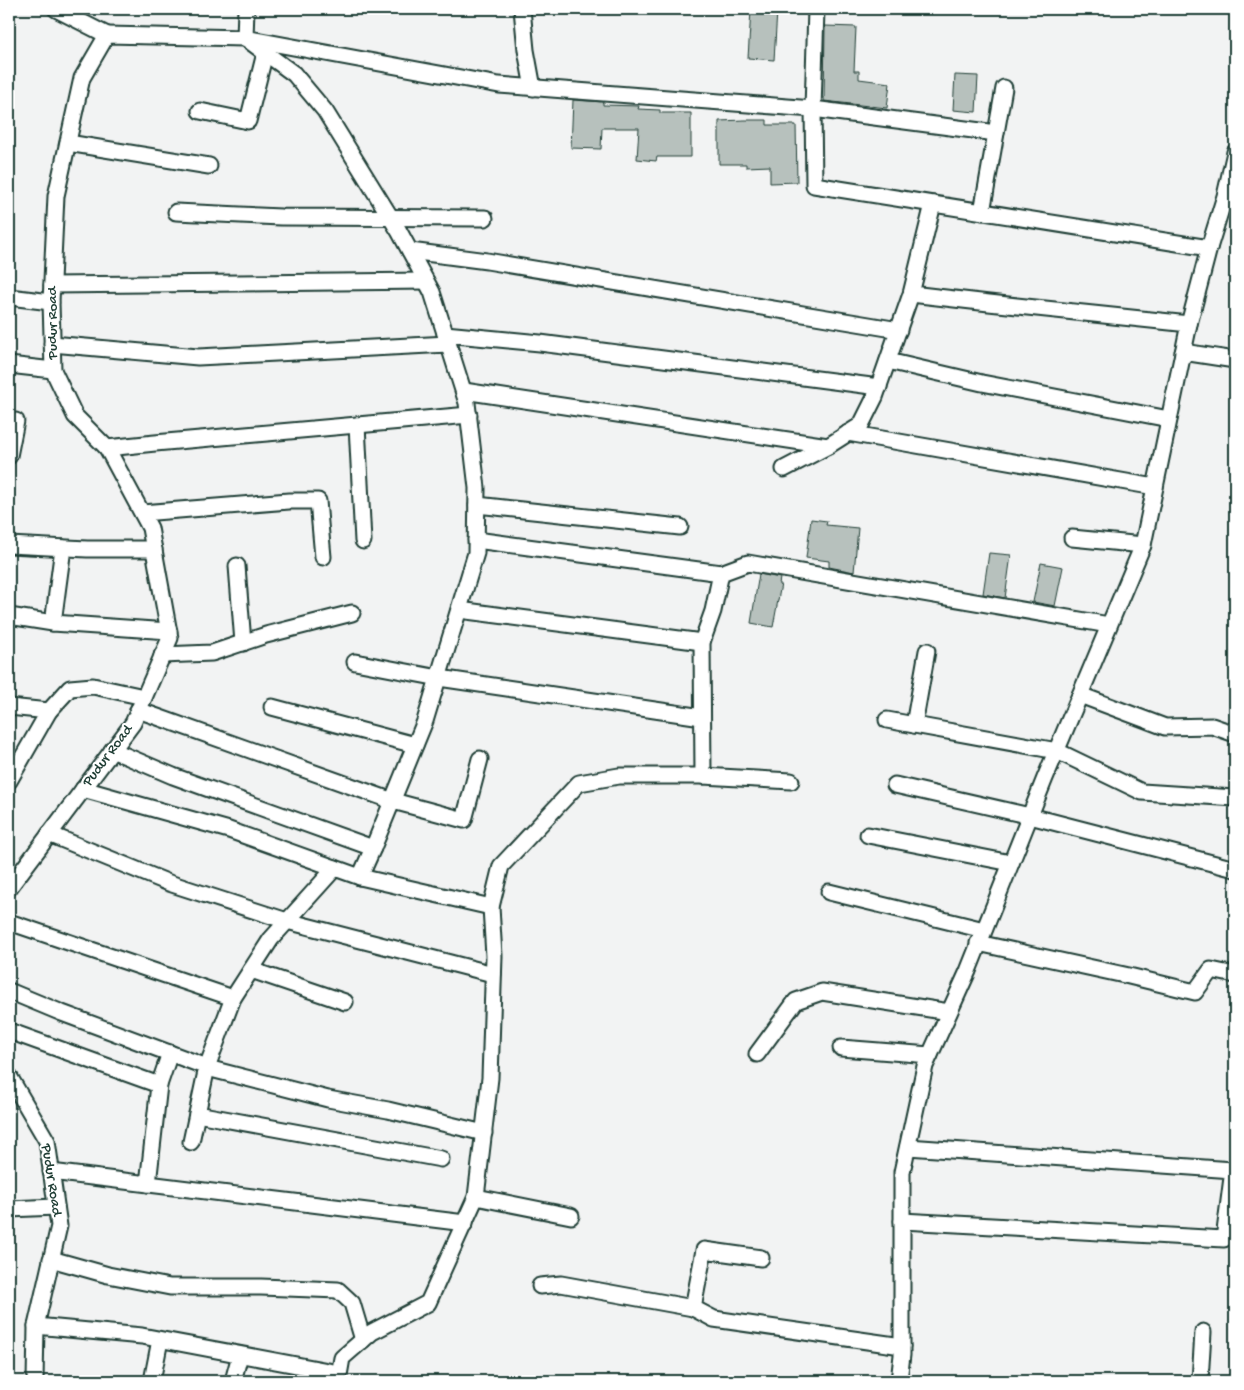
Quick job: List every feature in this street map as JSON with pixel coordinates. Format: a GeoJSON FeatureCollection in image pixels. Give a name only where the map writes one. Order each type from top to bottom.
{"type":"FeatureCollection","features":[{"type":"Feature","properties":{"kind":"street"},"geometry":{"type":"LineString","coordinates":[[56,9],[107,35],[245,38],[499,85],[812,109],[996,133]]}},
{"type":"Feature","properties":{"kind":"street"},"geometry":{"type":"LineString","coordinates":[[245,38],[246,9]]}},
{"type":"Feature","properties":{"kind":"street"},"geometry":{"type":"LineString","coordinates":[[522,9],[526,50],[533,88]]}},
{"type":"Feature","properties":{"kind":"street"},"geometry":{"type":"LineString","coordinates":[[816,9],[812,109],[814,185],[1209,248]]}},
{"type":"Feature","properties":{"kind":"street","name":"Pudur Road"},"geometry":{"type":"LineString","coordinates":[[9,888],[133,723],[170,638],[150,528],[107,448],[75,416],[53,370],[51,302],[56,196],[82,78],[107,35]]}},
{"type":"Feature","properties":{"kind":"street"},"geometry":{"type":"LineString","coordinates":[[245,38],[294,74],[324,111],[392,218],[432,292],[464,391],[469,415],[477,488],[476,554],[425,721],[360,877]]}},
{"type":"Feature","properties":{"kind":"street"},"geometry":{"type":"LineString","coordinates":[[200,112],[248,121],[265,53]]}},
{"type":"Feature","properties":{"kind":"street"},"geometry":{"type":"LineString","coordinates":[[982,212],[1004,88]]}},
{"type":"Feature","properties":{"kind":"street"},"geometry":{"type":"LineString","coordinates":[[68,143],[209,166]]}},
{"type":"Feature","properties":{"kind":"street"},"geometry":{"type":"LineString","coordinates":[[899,1381],[902,1346],[902,1172],[925,1066],[981,937],[1143,544],[1189,324],[1209,248],[1230,197],[1235,152]]}},
{"type":"Feature","properties":{"kind":"street"},"geometry":{"type":"LineString","coordinates":[[784,469],[828,446],[860,425],[875,398],[911,294],[933,204]]}},
{"type":"Feature","properties":{"kind":"street"},"geometry":{"type":"LineString","coordinates":[[176,212],[282,218],[485,218]]}},
{"type":"Feature","properties":{"kind":"street"},"geometry":{"type":"LineString","coordinates":[[410,251],[487,261],[899,330]]}},
{"type":"Feature","properties":{"kind":"street"},"geometry":{"type":"LineString","coordinates":[[52,285],[426,281]]}},
{"type":"Feature","properties":{"kind":"street"},"geometry":{"type":"LineString","coordinates":[[911,294],[1189,324]]}},
{"type":"Feature","properties":{"kind":"street"},"geometry":{"type":"LineString","coordinates":[[9,297],[51,302]]}},
{"type":"Feature","properties":{"kind":"street"},"geometry":{"type":"LineString","coordinates":[[52,344],[198,357],[447,339],[540,343],[879,387]]}},
{"type":"Feature","properties":{"kind":"street"},"geometry":{"type":"LineString","coordinates":[[1184,352],[1235,360]]}},
{"type":"Feature","properties":{"kind":"street"},"geometry":{"type":"LineString","coordinates":[[888,361],[982,383],[1169,419]]}},
{"type":"Feature","properties":{"kind":"street"},"geometry":{"type":"LineString","coordinates":[[9,365],[53,370]]}},
{"type":"Feature","properties":{"kind":"street"},"geometry":{"type":"LineString","coordinates":[[464,391],[828,446]]}},
{"type":"Feature","properties":{"kind":"street"},"geometry":{"type":"LineString","coordinates":[[107,448],[469,415]]}},
{"type":"Feature","properties":{"kind":"street"},"geometry":{"type":"LineString","coordinates":[[9,456],[16,421]]}},
{"type":"Feature","properties":{"kind":"street"},"geometry":{"type":"LineString","coordinates":[[357,425],[363,541]]}},
{"type":"Feature","properties":{"kind":"street"},"geometry":{"type":"LineString","coordinates":[[848,433],[1155,487]]}},
{"type":"Feature","properties":{"kind":"street"},"geometry":{"type":"LineString","coordinates":[[142,513],[289,501],[318,501],[323,557]]}},
{"type":"Feature","properties":{"kind":"street"},"geometry":{"type":"LineString","coordinates":[[477,505],[680,527]]}},
{"type":"Feature","properties":{"kind":"street"},"geometry":{"type":"LineString","coordinates":[[1072,538],[1143,544]]}},
{"type":"Feature","properties":{"kind":"street"},"geometry":{"type":"LineString","coordinates":[[476,540],[721,573],[748,563],[1109,625]]}},
{"type":"Feature","properties":{"kind":"street"},"geometry":{"type":"LineString","coordinates":[[9,545],[63,548],[154,549]]}},
{"type":"Feature","properties":{"kind":"street"},"geometry":{"type":"LineString","coordinates":[[53,623],[63,548]]}},
{"type":"Feature","properties":{"kind":"street"},"geometry":{"type":"LineString","coordinates":[[237,566],[242,643]]}},
{"type":"Feature","properties":{"kind":"street"},"geometry":{"type":"LineString","coordinates":[[703,776],[702,642],[713,610],[721,573]]}},
{"type":"Feature","properties":{"kind":"street"},"geometry":{"type":"LineString","coordinates":[[459,610],[702,642]]}},
{"type":"Feature","properties":{"kind":"street"},"geometry":{"type":"LineString","coordinates":[[162,655],[212,653],[266,635],[352,613]]}},
{"type":"Feature","properties":{"kind":"street"},"geometry":{"type":"LineString","coordinates":[[9,616],[53,623],[169,630]]}},
{"type":"Feature","properties":{"kind":"street"},"geometry":{"type":"LineString","coordinates":[[914,725],[927,652]]}},
{"type":"Feature","properties":{"kind":"street"},"geometry":{"type":"LineString","coordinates":[[354,662],[438,678],[702,717]]}},
{"type":"Feature","properties":{"kind":"street"},"geometry":{"type":"LineString","coordinates":[[9,781],[49,711],[70,688],[93,686],[393,801],[464,820],[480,759]]}},
{"type":"Feature","properties":{"kind":"street"},"geometry":{"type":"LineString","coordinates":[[1080,695],[1165,727],[1212,726],[1235,734]]}},
{"type":"Feature","properties":{"kind":"street"},"geometry":{"type":"LineString","coordinates":[[9,707],[49,711]]}},
{"type":"Feature","properties":{"kind":"street"},"geometry":{"type":"LineString","coordinates":[[272,707],[416,745]]}},
{"type":"Feature","properties":{"kind":"street"},"geometry":{"type":"LineString","coordinates":[[887,720],[1057,750],[1142,792],[1235,798]]}},
{"type":"Feature","properties":{"kind":"street"},"geometry":{"type":"LineString","coordinates":[[112,750],[173,776],[373,848]]}},
{"type":"Feature","properties":{"kind":"street"},"geometry":{"type":"LineString","coordinates":[[36,1326],[142,1336],[338,1377],[342,1358],[372,1332],[428,1303],[476,1197],[490,1078],[494,956],[491,907],[501,866],[580,783],[619,776],[703,776],[790,782]]}},
{"type":"Feature","properties":{"kind":"street"},"geometry":{"type":"LineString","coordinates":[[895,785],[1030,816],[1235,869]]}},
{"type":"Feature","properties":{"kind":"street"},"geometry":{"type":"LineString","coordinates":[[83,789],[229,830],[360,877],[491,907]]}},
{"type":"Feature","properties":{"kind":"street"},"geometry":{"type":"LineString","coordinates":[[49,834],[169,884],[287,920],[493,974]]}},
{"type":"Feature","properties":{"kind":"street"},"geometry":{"type":"LineString","coordinates":[[868,834],[1011,863]]}},
{"type":"Feature","properties":{"kind":"street"},"geometry":{"type":"LineString","coordinates":[[191,1142],[207,1067],[232,998],[271,939],[335,868]]}},
{"type":"Feature","properties":{"kind":"street"},"geometry":{"type":"LineString","coordinates":[[829,892],[981,937],[1195,992],[1211,970],[1235,975]]}},
{"type":"Feature","properties":{"kind":"street"},"geometry":{"type":"LineString","coordinates":[[9,922],[232,998]]}},
{"type":"Feature","properties":{"kind":"street"},"geometry":{"type":"LineString","coordinates":[[251,970],[345,1002]]}},
{"type":"Feature","properties":{"kind":"street"},"geometry":{"type":"LineString","coordinates":[[9,991],[62,1013],[207,1067],[328,1098],[484,1133]]}},
{"type":"Feature","properties":{"kind":"street"},"geometry":{"type":"LineString","coordinates":[[757,1054],[796,1001],[822,992],[949,1012]]}},
{"type":"Feature","properties":{"kind":"street"},"geometry":{"type":"LineString","coordinates":[[9,1030],[159,1086]]}},
{"type":"Feature","properties":{"kind":"street"},"geometry":{"type":"LineString","coordinates":[[841,1048],[930,1055]]}},
{"type":"Feature","properties":{"kind":"street"},"geometry":{"type":"LineString","coordinates":[[148,1184],[159,1086],[170,1053]]}},
{"type":"Feature","properties":{"kind":"street","name":"Pudur Road"},"geometry":{"type":"LineString","coordinates":[[9,1076],[47,1141],[59,1226],[36,1326],[35,1381]]}},
{"type":"Feature","properties":{"kind":"street"},"geometry":{"type":"LineString","coordinates":[[197,1114],[441,1160]]}},
{"type":"Feature","properties":{"kind":"street"},"geometry":{"type":"LineString","coordinates":[[902,1221],[1224,1239],[1233,1183],[1233,1170],[908,1146]]}},
{"type":"Feature","properties":{"kind":"street"},"geometry":{"type":"LineString","coordinates":[[51,1172],[464,1223]]}},
{"type":"Feature","properties":{"kind":"street"},"geometry":{"type":"LineString","coordinates":[[476,1197],[571,1216]]}},
{"type":"Feature","properties":{"kind":"street"},"geometry":{"type":"LineString","coordinates":[[9,1209],[56,1207]]}},
{"type":"Feature","properties":{"kind":"street"},"geometry":{"type":"LineString","coordinates":[[693,1308],[704,1250],[761,1258]]}},
{"type":"Feature","properties":{"kind":"street"},"geometry":{"type":"LineString","coordinates":[[51,1259],[108,1275],[170,1286],[287,1287],[338,1290],[352,1303],[363,1340]]}},
{"type":"Feature","properties":{"kind":"street"},"geometry":{"type":"LineString","coordinates":[[540,1286],[561,1284],[693,1308],[714,1319],[902,1346]]}},
{"type":"Feature","properties":{"kind":"street"},"geometry":{"type":"LineString","coordinates":[[1200,1381],[1203,1332]]}},
{"type":"Feature","properties":{"kind":"street"},"geometry":{"type":"LineString","coordinates":[[152,1381],[160,1340]]}},
{"type":"Feature","properties":{"kind":"street"},"geometry":{"type":"LineString","coordinates":[[233,1381],[240,1355]]}},
{"type":"Feature","properties":{"kind":"building"},"geometry":{"type":"Polygon","coordinates":[[[751,10],[777,11],[774,60],[748,58],[751,10]]]}},
{"type":"Feature","properties":{"kind":"building"},"geometry":{"type":"Polygon","coordinates":[[[825,26],[856,27],[854,71],[859,71],[859,79],[890,83],[887,108],[824,101],[825,26]]]}},
{"type":"Feature","properties":{"kind":"building"},"geometry":{"type":"Polygon","coordinates":[[[955,75],[978,76],[976,112],[953,110],[955,75]]]}},
{"type":"Feature","properties":{"kind":"building"},"geometry":{"type":"Polygon","coordinates":[[[573,100],[603,102],[603,105],[639,106],[638,109],[660,110],[660,113],[691,113],[691,157],[657,157],[656,161],[637,159],[639,128],[602,128],[601,149],[571,148],[573,100]]]}},
{"type":"Feature","properties":{"kind":"building"},"geometry":{"type":"Polygon","coordinates":[[[767,120],[767,125],[796,125],[797,182],[770,183],[770,166],[746,167],[746,164],[719,164],[719,121],[767,120]]]}},
{"type":"Feature","properties":{"kind":"building"},"geometry":{"type":"Polygon","coordinates":[[[811,519],[827,521],[826,525],[858,528],[854,572],[829,567],[829,561],[806,558],[811,519]]]}},
{"type":"Feature","properties":{"kind":"building"},"geometry":{"type":"Polygon","coordinates":[[[989,553],[1011,555],[1005,598],[983,594],[989,553]]]}},
{"type":"Feature","properties":{"kind":"building"},"geometry":{"type":"Polygon","coordinates":[[[1041,563],[1063,567],[1055,606],[1033,602],[1041,563]]]}},
{"type":"Feature","properties":{"kind":"building"},"geometry":{"type":"Polygon","coordinates":[[[759,574],[780,578],[779,584],[781,584],[773,627],[751,623],[759,574]]]}}]}
